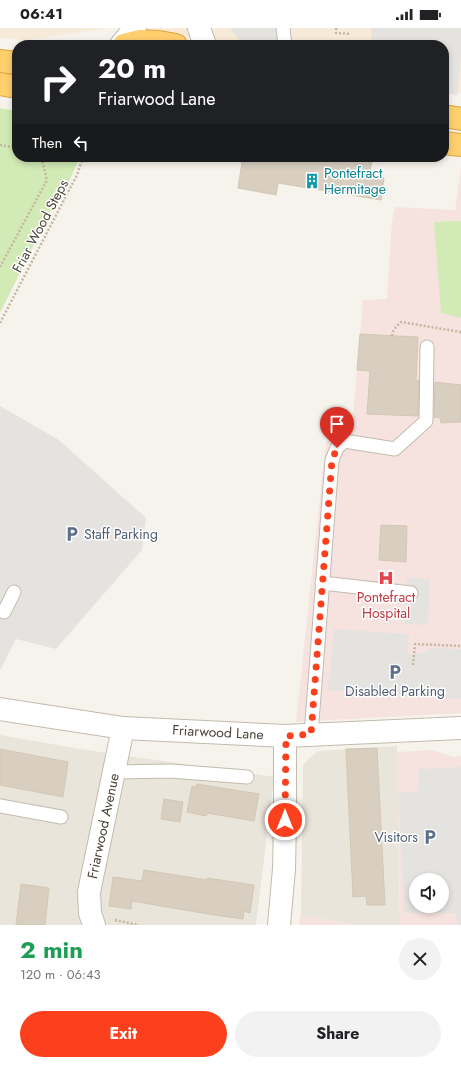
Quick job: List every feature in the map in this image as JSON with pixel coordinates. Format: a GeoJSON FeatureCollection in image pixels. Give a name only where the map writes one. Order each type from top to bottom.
{"type":"FeatureCollection","features":[{"type":"Feature","properties":{"kind":"highway"},"geometry":{"type":"LineString","coordinates":[[0,61],[12,63]]}},
{"type":"Feature","properties":{"kind":"highway"},"geometry":{"type":"LineString","coordinates":[[0,84],[12,86]]}},
{"type":"Feature","properties":{"kind":"highway"},"geometry":{"type":"LineString","coordinates":[[449,117],[461,119]]}},
{"type":"Feature","properties":{"kind":"highway"},"geometry":{"type":"LineString","coordinates":[[449,144],[461,145]]}},
{"type":"Feature","properties":{"kind":"street"},"geometry":{"type":"LineString","coordinates":[[127,40],[135,28]]}},
{"type":"Feature","properties":{"kind":"street"},"geometry":{"type":"LineString","coordinates":[[199,28],[203,40]]}},
{"type":"Feature","properties":{"kind":"street","name":"Friarwood Lane"},"geometry":{"type":"LineString","coordinates":[[0,709],[122,728],[286,736],[461,728]]}},
{"type":"Feature","properties":{"kind":"street","name":"Friarwood Avenue"},"geometry":{"type":"LineString","coordinates":[[94,925],[90,913],[89,892],[122,728]]}},
{"type":"Feature","properties":{"kind":"street"},"geometry":{"type":"LineString","coordinates":[[279,925],[284,869],[286,736]]}},
{"type":"Feature","properties":{"kind":"lane"},"geometry":{"type":"LineString","coordinates":[[283,28],[284,40]]}},
{"type":"Feature","properties":{"kind":"lane"},"geometry":{"type":"LineString","coordinates":[[311,734],[332,460],[337,448],[344,441],[395,449],[426,421],[427,347]]}},
{"type":"Feature","properties":{"kind":"lane"},"geometry":{"type":"LineString","coordinates":[[322,583],[411,593]]}},
{"type":"Feature","properties":{"kind":"lane"},"geometry":{"type":"LineString","coordinates":[[1,615],[14,592]]}},
{"type":"Feature","properties":{"kind":"lane"},"geometry":{"type":"LineString","coordinates":[[114,772],[171,771],[247,777]]}},
{"type":"Feature","properties":{"kind":"lane"},"geometry":{"type":"LineString","coordinates":[[0,806],[62,817]]}},
{"type":"Feature","properties":{"kind":"path"},"geometry":{"type":"LineString","coordinates":[[336,28],[336,33],[351,34]]}},
{"type":"Feature","properties":{"kind":"path"},"geometry":{"type":"LineString","coordinates":[[0,145],[12,147]]}},
{"type":"Feature","properties":{"kind":"path"},"geometry":{"type":"LineString","coordinates":[[0,267],[47,180],[42,162]]}},
{"type":"Feature","properties":{"kind":"path","name":"Friar Wood Steps"},"geometry":{"type":"LineString","coordinates":[[0,323],[77,175],[81,162]]}},
{"type":"Feature","properties":{"kind":"path"},"geometry":{"type":"LineString","coordinates":[[413,665],[415,644],[461,646]]}},
{"type":"Feature","properties":{"kind":"shaded area"},"geometry":{"type":"Polygon","coordinates":[[[0,28],[108,28],[25,40],[0,38],[0,28]]]}},
{"type":"Feature","properties":{"kind":"shaded area"},"geometry":{"type":"Polygon","coordinates":[[[151,28],[461,28],[461,93],[449,91],[449,40],[203,40],[151,28]]]}},
{"type":"Feature","properties":{"kind":"shaded area"},"geometry":{"type":"Polygon","coordinates":[[[230,28],[289,28],[290,40],[239,40],[230,28]]]}},
{"type":"Feature","properties":{"kind":"shaded area"},"geometry":{"type":"Polygon","coordinates":[[[371,28],[461,28],[461,57],[457,96],[449,93],[449,40],[372,40],[371,28]]]}},
{"type":"Feature","properties":{"kind":"shaded area","name":"Pontefract Hospital"},"geometry":{"type":"Polygon","coordinates":[[[461,168],[461,713],[296,722],[326,442],[341,433],[353,418],[363,300],[387,299],[392,221],[395,207],[455,210],[461,168]]]}},
{"type":"Feature","properties":{"kind":"shaded area","name":"Staff Parking"},"geometry":{"type":"Polygon","coordinates":[[[0,406],[59,440],[146,518],[142,550],[56,649],[16,639],[0,671],[0,406]]]}},
{"type":"Feature","properties":{"kind":"shaded area"},"geometry":{"type":"Polygon","coordinates":[[[407,577],[430,579],[428,625],[404,624],[407,577]]]}},
{"type":"Feature","properties":{"kind":"shaded area","name":"Disabled Parking"},"geometry":{"type":"Polygon","coordinates":[[[334,629],[409,634],[408,654],[421,654],[430,648],[461,649],[461,699],[328,690],[334,629]]]}},
{"type":"Feature","properties":{"kind":"shaded area"},"geometry":{"type":"Polygon","coordinates":[[[0,735],[80,749],[274,777],[256,925],[0,925],[0,735]]]}},
{"type":"Feature","properties":{"kind":"shaded area"},"geometry":{"type":"Polygon","coordinates":[[[397,746],[400,925],[354,925],[301,915],[303,766],[309,758],[318,751],[397,746]]]}},
{"type":"Feature","properties":{"kind":"shaded area","name":"Visitors"},"geometry":{"type":"Polygon","coordinates":[[[432,750],[453,757],[461,756],[461,925],[400,925],[397,752],[432,750]]]}},
{"type":"Feature","properties":{"kind":"shaded area","name":"Visitors"},"geometry":{"type":"Polygon","coordinates":[[[461,767],[461,925],[458,925],[456,913],[449,913],[449,873],[409,873],[409,913],[404,913],[398,793],[418,791],[419,769],[461,767]]]}},
{"type":"Feature","properties":{"kind":"shaded area"},"geometry":{"type":"Polygon","coordinates":[[[301,915],[354,925],[299,925],[301,915]]]}},
{"type":"Feature","properties":{"kind":"green space"},"geometry":{"type":"Polygon","coordinates":[[[0,108],[12,110],[12,162],[78,162],[70,179],[48,216],[0,313],[0,108]]]}},
{"type":"Feature","properties":{"kind":"green space"},"geometry":{"type":"Polygon","coordinates":[[[461,221],[461,318],[441,313],[434,222],[461,221]]]}},
{"type":"Feature","properties":{"kind":"building","name":"Pontefract Hermitage"},"geometry":{"type":"Polygon","coordinates":[[[242,162],[372,162],[369,176],[384,178],[381,200],[278,183],[276,195],[238,188],[242,162]]]}},
{"type":"Feature","properties":{"kind":"building"},"geometry":{"type":"Polygon","coordinates":[[[360,334],[418,337],[416,380],[419,381],[418,416],[367,414],[370,371],[357,370],[360,334]]]}},
{"type":"Feature","properties":{"kind":"building"},"geometry":{"type":"Polygon","coordinates":[[[435,382],[461,385],[461,422],[441,423],[440,418],[434,417],[435,382]]]}},
{"type":"Feature","properties":{"kind":"building"},"geometry":{"type":"Polygon","coordinates":[[[381,525],[407,526],[406,562],[379,560],[381,525]]]}},
{"type":"Feature","properties":{"kind":"building"},"geometry":{"type":"Polygon","coordinates":[[[377,748],[385,905],[367,905],[366,896],[353,897],[346,749],[377,748]]]}},
{"type":"Feature","properties":{"kind":"building"},"geometry":{"type":"Polygon","coordinates":[[[0,749],[68,762],[63,797],[0,785],[0,749]]]}},
{"type":"Feature","properties":{"kind":"building"},"geometry":{"type":"Polygon","coordinates":[[[197,784],[259,794],[254,821],[207,813],[206,816],[187,812],[192,786],[196,787],[197,784]]]}},
{"type":"Feature","properties":{"kind":"building"},"geometry":{"type":"Polygon","coordinates":[[[164,799],[183,802],[180,822],[161,819],[164,799]]]}},
{"type":"Feature","properties":{"kind":"building"},"geometry":{"type":"Polygon","coordinates":[[[144,870],[207,880],[207,878],[254,885],[250,913],[244,911],[243,919],[132,901],[131,909],[109,906],[113,877],[142,881],[144,870]]]}},
{"type":"Feature","properties":{"kind":"building"},"geometry":{"type":"Polygon","coordinates":[[[21,884],[49,888],[45,925],[16,925],[21,884]]]}},
{"type":"Feature","properties":{"kind":"place","name":"Pontefract Hermitage"},"geometry":{"type":"Point","coordinates":[312,181]}},
{"type":"Feature","properties":{"kind":"place","name":"Staff Parking"},"geometry":{"type":"Point","coordinates":[72,534]}},
{"type":"Feature","properties":{"kind":"place","name":"Pontefract Hospital"},"geometry":{"type":"Point","coordinates":[386,578]}},
{"type":"Feature","properties":{"kind":"place","name":"Disabled Parking"},"geometry":{"type":"Point","coordinates":[395,672]}},
{"type":"Feature","properties":{"kind":"place","name":"Visitors"},"geometry":{"type":"Point","coordinates":[430,837]}},
{"type":"Feature","properties":{"kind":"route"},"geometry":{"type":"LineString","coordinates":[[285,820],[286,736],[311,734],[332,460],[337,448]]}}]}
